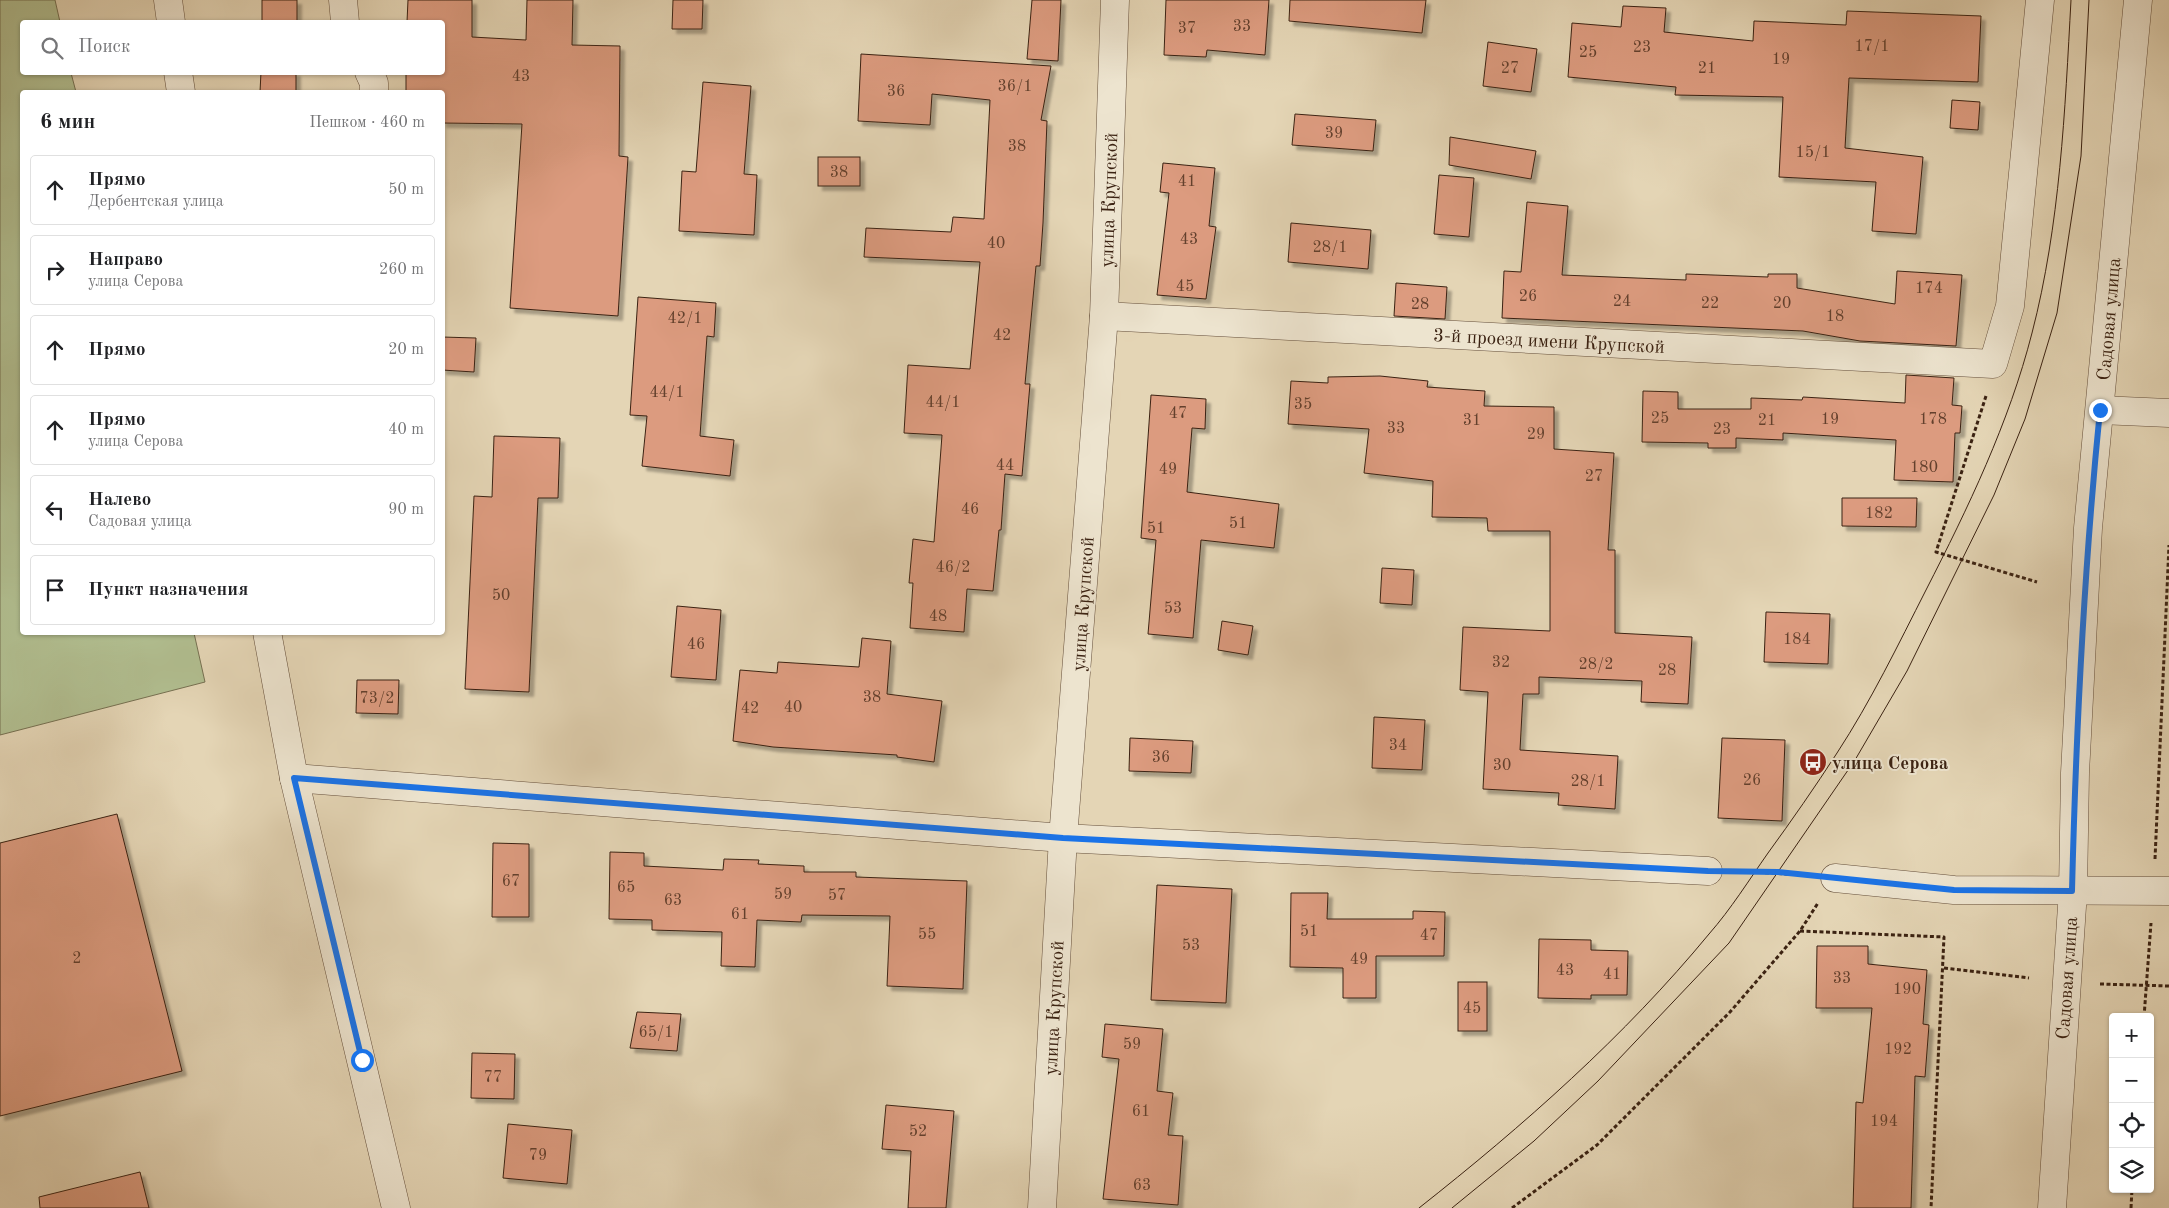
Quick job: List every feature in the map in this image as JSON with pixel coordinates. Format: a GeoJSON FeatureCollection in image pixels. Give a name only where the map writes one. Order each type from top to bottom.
{"type":"FeatureCollection","features":[{"type":"Feature","properties":{"kind":"street"},"geometry":{"type":"LineString","coordinates":[[168,0],[172,20]]}},
{"type":"Feature","properties":{"kind":"street"},"geometry":{"type":"LineString","coordinates":[[343,0],[345,20]]}},
{"type":"Feature","properties":{"kind":"street","name":"улица Крупской"},"geometry":{"type":"LineString","coordinates":[[1042,1208],[1063,838],[1104,316],[1115,0]]}},
{"type":"Feature","properties":{"kind":"street"},"geometry":{"type":"LineString","coordinates":[[1994,364],[2010,306],[2040,0]]}},
{"type":"Feature","properties":{"kind":"street","name":"Садовая улица"},"geometry":{"type":"LineString","coordinates":[[2052,1208],[2072,891],[2075,773],[2088,538],[2138,0]]}},
{"type":"Feature","properties":{"kind":"street"},"geometry":{"type":"LineString","coordinates":[[178,75],[181,90]]}},
{"type":"Feature","properties":{"kind":"street"},"geometry":{"type":"LineString","coordinates":[[370,75],[374,83],[374,90]]}},
{"type":"Feature","properties":{"kind":"street","name":"3-й проезд имени Крупской"},"geometry":{"type":"LineString","coordinates":[[1104,316],[1994,364]]}},
{"type":"Feature","properties":{"kind":"street"},"geometry":{"type":"LineString","coordinates":[[2100,410],[2169,413]]}},
{"type":"Feature","properties":{"kind":"street"},"geometry":{"type":"LineString","coordinates":[[268,635],[294,778],[396,1208]]}},
{"type":"Feature","properties":{"kind":"street"},"geometry":{"type":"LineString","coordinates":[[294,778],[1063,838],[1708,871]]}},
{"type":"Feature","properties":{"kind":"street"},"geometry":{"type":"LineString","coordinates":[[1835,878],[1954,890],[2161,890]]}},
{"type":"Feature","properties":{"kind":"path"},"geometry":{"type":"LineString","coordinates":[[1994,364],[1984,406],[1936,552],[2037,582]]}},
{"type":"Feature","properties":{"kind":"path"},"geometry":{"type":"LineString","coordinates":[[2144,1013],[2146,985],[2161,890],[2169,545]]}},
{"type":"Feature","properties":{"kind":"path"},"geometry":{"type":"LineString","coordinates":[[1512,1208],[1597,1145],[1730,1012],[1800,931],[1835,878],[1756,871],[1708,871]]}},
{"type":"Feature","properties":{"kind":"path"},"geometry":{"type":"LineString","coordinates":[[1800,931],[1944,937],[1931,1208]]}},
{"type":"Feature","properties":{"kind":"path"},"geometry":{"type":"LineString","coordinates":[[1944,968],[2029,978]]}},
{"type":"Feature","properties":{"kind":"path"},"geometry":{"type":"LineString","coordinates":[[2094,984],[2169,986]]}},
{"type":"Feature","properties":{"kind":"path"},"geometry":{"type":"LineString","coordinates":[[2131,1208],[2132,1193]]}},
{"type":"Feature","properties":{"kind":"green space"},"geometry":{"type":"Polygon","coordinates":[[[0,0],[55,0],[60,20],[20,20],[20,75],[72,75],[75,90],[20,90],[20,635],[194,635],[205,682],[0,735],[0,0]]]}},
{"type":"Feature","properties":{"kind":"building"},"geometry":{"type":"Polygon","coordinates":[[[262,0],[297,0],[297,20],[262,20],[262,0]]]}},
{"type":"Feature","properties":{"kind":"building"},"geometry":{"type":"Polygon","coordinates":[[[408,0],[472,0],[472,37],[526,40],[527,0],[573,0],[572,45],[620,46],[619,156],[628,157],[618,316],[510,308],[522,124],[445,123],[445,90],[406,90],[406,75],[445,75],[445,20],[407,20],[408,0]]]}},
{"type":"Feature","properties":{"kind":"building"},"geometry":{"type":"Polygon","coordinates":[[[673,0],[703,0],[702,29],[672,29],[673,0]]]}},
{"type":"Feature","properties":{"kind":"building"},"geometry":{"type":"Polygon","coordinates":[[[1032,0],[1061,0],[1058,61],[1027,59],[1032,0]]]}},
{"type":"Feature","properties":{"kind":"building"},"geometry":{"type":"Polygon","coordinates":[[[1166,0],[1269,0],[1265,55],[1207,50],[1206,57],[1164,55],[1166,0]]]}},
{"type":"Feature","properties":{"kind":"building"},"geometry":{"type":"Polygon","coordinates":[[[1290,0],[1426,0],[1422,33],[1289,21],[1290,0]]]}},
{"type":"Feature","properties":{"kind":"building"},"geometry":{"type":"Polygon","coordinates":[[[1623,6],[1666,8],[1664,32],[1753,41],[1754,21],[1846,25],[1847,11],[1981,16],[1978,82],[1849,78],[1845,148],[1923,157],[1916,234],[1872,231],[1876,182],[1779,177],[1783,97],[1675,95],[1676,87],[1568,77],[1572,23],[1621,27],[1623,6]]]}},
{"type":"Feature","properties":{"kind":"building"},"geometry":{"type":"Polygon","coordinates":[[[1488,42],[1537,49],[1531,92],[1483,86],[1488,42]]]}},
{"type":"Feature","properties":{"kind":"building"},"geometry":{"type":"Polygon","coordinates":[[[861,54],[1051,66],[1041,120],[1047,121],[1043,223],[1040,266],[1036,266],[1025,384],[1030,384],[1022,476],[1005,474],[1001,530],[999,530],[993,591],[967,589],[964,632],[910,628],[913,583],[909,583],[913,539],[934,542],[942,435],[904,433],[908,365],[970,369],[980,262],[864,257],[866,228],[951,232],[953,217],[984,219],[990,100],[932,94],[930,125],[858,121],[861,54]]]}},
{"type":"Feature","properties":{"kind":"building"},"geometry":{"type":"Polygon","coordinates":[[[261,75],[296,75],[296,90],[260,90],[261,75]]]}},
{"type":"Feature","properties":{"kind":"building"},"geometry":{"type":"Polygon","coordinates":[[[703,82],[751,86],[744,174],[757,175],[754,235],[679,231],[682,171],[696,172],[703,82]]]}},
{"type":"Feature","properties":{"kind":"building"},"geometry":{"type":"Polygon","coordinates":[[[1952,100],[1980,102],[1978,130],[1950,128],[1952,100]]]}},
{"type":"Feature","properties":{"kind":"building"},"geometry":{"type":"Polygon","coordinates":[[[1295,114],[1376,120],[1373,151],[1292,145],[1295,114]]]}},
{"type":"Feature","properties":{"kind":"building"},"geometry":{"type":"Polygon","coordinates":[[[1450,137],[1536,151],[1531,179],[1449,165],[1450,137]]]}},
{"type":"Feature","properties":{"kind":"building"},"geometry":{"type":"Polygon","coordinates":[[[818,157],[860,157],[860,186],[818,186],[818,157]]]}},
{"type":"Feature","properties":{"kind":"building"},"geometry":{"type":"Polygon","coordinates":[[[1163,163],[1215,168],[1209,226],[1216,227],[1206,299],[1157,295],[1169,193],[1160,192],[1163,163]]]}},
{"type":"Feature","properties":{"kind":"building"},"geometry":{"type":"Polygon","coordinates":[[[1439,175],[1474,178],[1469,237],[1434,234],[1439,175]]]}},
{"type":"Feature","properties":{"kind":"building"},"geometry":{"type":"Polygon","coordinates":[[[1527,202],[1568,206],[1562,275],[1686,280],[1686,274],[1768,277],[1768,274],[1797,274],[1797,288],[1895,304],[1897,271],[1962,275],[1956,346],[1860,341],[1803,331],[1502,318],[1504,271],[1521,272],[1527,202]]]}},
{"type":"Feature","properties":{"kind":"building"},"geometry":{"type":"Polygon","coordinates":[[[1291,223],[1371,230],[1368,269],[1288,262],[1291,223]]]}},
{"type":"Feature","properties":{"kind":"building"},"geometry":{"type":"Polygon","coordinates":[[[1396,283],[1447,287],[1445,319],[1394,316],[1396,283]]]}},
{"type":"Feature","properties":{"kind":"building"},"geometry":{"type":"Polygon","coordinates":[[[638,297],[716,303],[714,337],[707,336],[700,436],[734,440],[730,476],[642,466],[647,416],[630,415],[638,297]]]}},
{"type":"Feature","properties":{"kind":"building"},"geometry":{"type":"Polygon","coordinates":[[[445,337],[476,338],[474,372],[445,370],[445,337]]]}},
{"type":"Feature","properties":{"kind":"building"},"geometry":{"type":"Polygon","coordinates":[[[1906,375],[1954,378],[1952,405],[1962,406],[1960,433],[1955,433],[1953,482],[1894,480],[1896,440],[1783,433],[1783,440],[1736,438],[1736,448],[1708,448],[1708,443],[1642,442],[1643,391],[1678,392],[1678,409],[1751,409],[1751,398],[1802,400],[1803,397],[1905,403],[1906,375]]]}},
{"type":"Feature","properties":{"kind":"building"},"geometry":{"type":"Polygon","coordinates":[[[1380,376],[1428,381],[1427,387],[1485,391],[1484,406],[1554,407],[1554,449],[1614,453],[1608,550],[1615,550],[1615,633],[1692,637],[1688,704],[1641,702],[1642,681],[1539,677],[1539,694],[1523,694],[1520,750],[1618,756],[1615,809],[1558,805],[1559,793],[1483,789],[1488,692],[1460,690],[1463,627],[1550,631],[1550,531],[1488,531],[1487,518],[1432,517],[1433,481],[1364,473],[1369,429],[1288,424],[1291,381],[1328,383],[1328,377],[1380,376]]]}},
{"type":"Feature","properties":{"kind":"building"},"geometry":{"type":"Polygon","coordinates":[[[1151,395],[1206,399],[1205,429],[1192,428],[1187,492],[1279,504],[1274,548],[1201,540],[1193,638],[1148,634],[1156,540],[1141,538],[1151,395]]]}},
{"type":"Feature","properties":{"kind":"building"},"geometry":{"type":"Polygon","coordinates":[[[494,436],[560,438],[558,498],[538,498],[529,692],[465,689],[474,496],[492,497],[494,436]]]}},
{"type":"Feature","properties":{"kind":"building"},"geometry":{"type":"Polygon","coordinates":[[[1842,498],[1917,498],[1916,527],[1842,526],[1842,498]]]}},
{"type":"Feature","properties":{"kind":"building"},"geometry":{"type":"Polygon","coordinates":[[[1382,568],[1414,570],[1412,605],[1380,603],[1382,568]]]}},
{"type":"Feature","properties":{"kind":"building"},"geometry":{"type":"Polygon","coordinates":[[[677,606],[721,610],[716,680],[671,677],[677,606]]]}},
{"type":"Feature","properties":{"kind":"building"},"geometry":{"type":"Polygon","coordinates":[[[1766,612],[1830,614],[1828,664],[1764,662],[1766,612]]]}},
{"type":"Feature","properties":{"kind":"building"},"geometry":{"type":"Polygon","coordinates":[[[1222,621],[1253,626],[1248,655],[1218,650],[1222,621]]]}},
{"type":"Feature","properties":{"kind":"building"},"geometry":{"type":"Polygon","coordinates":[[[862,638],[891,641],[887,694],[942,701],[934,762],[897,757],[897,755],[773,747],[733,741],[740,670],[777,673],[778,662],[859,667],[862,638]]]}},
{"type":"Feature","properties":{"kind":"building"},"geometry":{"type":"Polygon","coordinates":[[[357,680],[399,680],[398,714],[356,713],[357,680]]]}},
{"type":"Feature","properties":{"kind":"building"},"geometry":{"type":"Polygon","coordinates":[[[1374,717],[1425,720],[1422,770],[1372,768],[1374,717]]]}},
{"type":"Feature","properties":{"kind":"building"},"geometry":{"type":"Polygon","coordinates":[[[1130,738],[1193,741],[1191,773],[1129,771],[1130,738]]]}},
{"type":"Feature","properties":{"kind":"building"},"geometry":{"type":"Polygon","coordinates":[[[1722,738],[1785,740],[1782,821],[1718,818],[1722,738]]]}},
{"type":"Feature","properties":{"kind":"building"},"geometry":{"type":"Polygon","coordinates":[[[117,814],[182,1071],[0,1116],[0,843],[117,814]]]}},
{"type":"Feature","properties":{"kind":"building"},"geometry":{"type":"Polygon","coordinates":[[[493,843],[529,844],[529,917],[492,917],[493,843]]]}},
{"type":"Feature","properties":{"kind":"building"},"geometry":{"type":"Polygon","coordinates":[[[610,852],[644,853],[644,866],[723,870],[724,859],[759,860],[758,864],[804,866],[804,872],[856,872],[856,877],[967,881],[963,989],[887,986],[890,916],[802,915],[801,922],[757,920],[755,967],[721,966],[722,932],[652,930],[652,920],[609,919],[610,852]]]}},
{"type":"Feature","properties":{"kind":"building"},"geometry":{"type":"Polygon","coordinates":[[[1157,885],[1232,889],[1226,1003],[1151,1000],[1157,885]]]}},
{"type":"Feature","properties":{"kind":"building"},"geometry":{"type":"Polygon","coordinates":[[[1291,893],[1328,893],[1327,919],[1413,919],[1413,911],[1445,912],[1444,956],[1376,956],[1376,998],[1343,998],[1343,968],[1290,967],[1291,893]]]}},
{"type":"Feature","properties":{"kind":"building"},"geometry":{"type":"Polygon","coordinates":[[[1539,939],[1591,940],[1591,950],[1628,951],[1627,995],[1591,995],[1591,999],[1538,998],[1539,939]]]}},
{"type":"Feature","properties":{"kind":"building"},"geometry":{"type":"Polygon","coordinates":[[[1817,946],[1868,946],[1868,964],[1927,970],[1923,1024],[1929,1025],[1925,1077],[1915,1076],[1911,1208],[1853,1208],[1856,1102],[1863,1103],[1872,1008],[1816,1008],[1817,946]]]}},
{"type":"Feature","properties":{"kind":"building"},"geometry":{"type":"Polygon","coordinates":[[[1458,982],[1487,982],[1487,1031],[1458,1031],[1458,982]]]}},
{"type":"Feature","properties":{"kind":"building"},"geometry":{"type":"Polygon","coordinates":[[[637,1012],[681,1014],[677,1051],[630,1048],[637,1012]]]}},
{"type":"Feature","properties":{"kind":"building"},"geometry":{"type":"Polygon","coordinates":[[[1105,1024],[1163,1029],[1157,1091],[1173,1093],[1168,1135],[1183,1136],[1178,1205],[1103,1199],[1119,1059],[1102,1057],[1105,1024]]]}},
{"type":"Feature","properties":{"kind":"building"},"geometry":{"type":"Polygon","coordinates":[[[472,1053],[515,1054],[514,1099],[471,1098],[472,1053]]]}},
{"type":"Feature","properties":{"kind":"building"},"geometry":{"type":"Polygon","coordinates":[[[886,1105],[954,1111],[946,1208],[908,1208],[911,1151],[882,1149],[886,1105]]]}},
{"type":"Feature","properties":{"kind":"building"},"geometry":{"type":"Polygon","coordinates":[[[508,1124],[572,1130],[567,1184],[503,1178],[508,1124]]]}},
{"type":"Feature","properties":{"kind":"building"},"geometry":{"type":"Polygon","coordinates":[[[140,1172],[149,1208],[40,1208],[39,1197],[140,1172]]]}},
{"type":"Feature","properties":{"kind":"tram line"},"geometry":{"type":"LineString","coordinates":[[1419,1208],[1496,1145],[1572,1078],[1608,1044],[1677,972],[1740,894],[1829,766],[1873,693],[1972,496],[2012,400],[2023,367],[2041,292],[2055,209],[2060,168],[2071,0]]}},
{"type":"Feature","properties":{"kind":"tram line"},"geometry":{"type":"LineString","coordinates":[[1452,1208],[1534,1141],[1598,1081],[1729,943],[1855,760],[1907,671],[1994,495],[2025,419],[2057,313],[2081,156],[2089,0]]}},
{"type":"Feature","properties":{"kind":"place","name":"улица Серова"},"geometry":{"type":"Point","coordinates":[1813,762]}},
{"type":"Feature","properties":{"kind":"route"},"geometry":{"type":"LineString","coordinates":[[362,1060],[294,778],[1063,838],[1708,871],[1778,872],[1954,890],[2072,891],[2075,773],[2088,528],[2100,410]]}}]}
